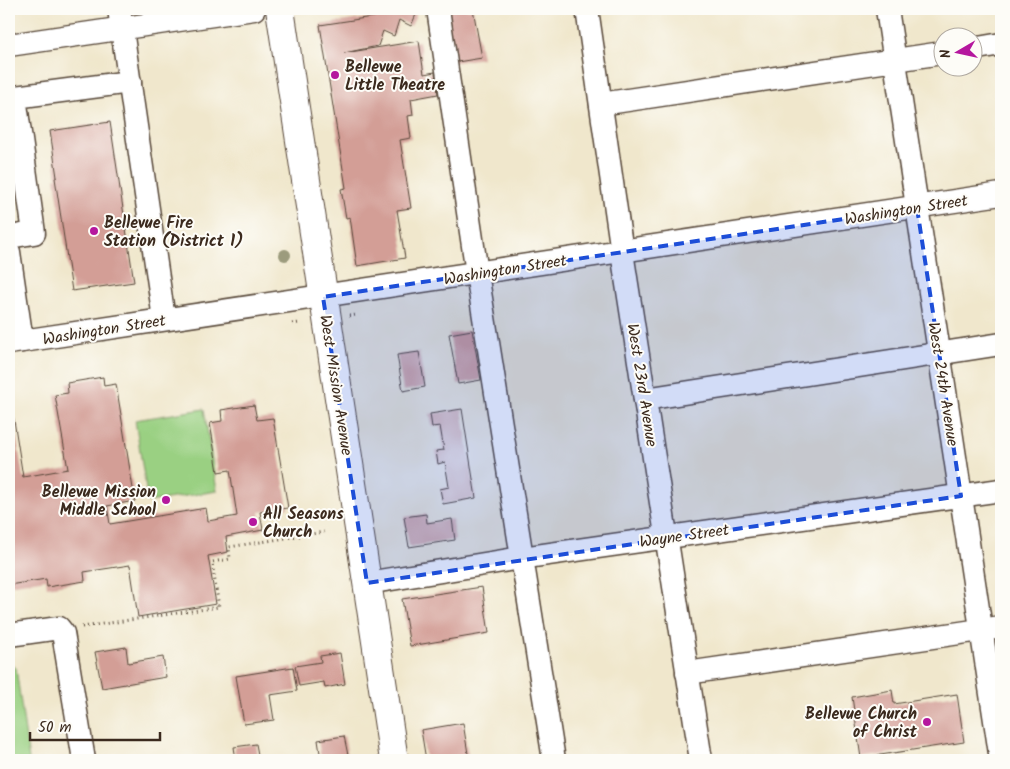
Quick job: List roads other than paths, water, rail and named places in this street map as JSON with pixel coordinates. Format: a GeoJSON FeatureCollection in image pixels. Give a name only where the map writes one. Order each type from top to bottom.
{"type":"FeatureCollection","features":[{"type":"Feature","properties":{"kind":"main road","name":"West Mission Avenue"},"geometry":{"type":"LineString","coordinates":[[280,9],[394,760]]}},
{"type":"Feature","properties":{"kind":"street"},"geometry":{"type":"LineString","coordinates":[[9,45],[121,18],[254,9]]}},
{"type":"Feature","properties":{"kind":"street"},"geometry":{"type":"LineString","coordinates":[[438,9],[477,273],[554,760]]}},
{"type":"Feature","properties":{"kind":"street","name":"West 23rd Avenue"},"geometry":{"type":"LineString","coordinates":[[587,9],[622,252],[701,760]]}},
{"type":"Feature","properties":{"kind":"street","name":"West 24th Avenue"},"geometry":{"type":"LineString","coordinates":[[887,9],[961,496],[991,628],[1001,760]]}},
{"type":"Feature","properties":{"kind":"street"},"geometry":{"type":"LineString","coordinates":[[121,18],[164,319]]}},
{"type":"Feature","properties":{"kind":"street"},"geometry":{"type":"LineString","coordinates":[[982,47],[1001,44]]}},
{"type":"Feature","properties":{"kind":"street"},"geometry":{"type":"LineString","coordinates":[[601,104],[932,54]]}},
{"type":"Feature","properties":{"kind":"street"},"geometry":{"type":"LineString","coordinates":[[9,237],[34,233],[13,118],[15,97],[130,82]]}},
{"type":"Feature","properties":{"kind":"street","name":"Washington Street"},"geometry":{"type":"LineString","coordinates":[[16,342],[1001,194]]}},
{"type":"Feature","properties":{"kind":"street"},"geometry":{"type":"LineString","coordinates":[[9,252],[16,342]]}},
{"type":"Feature","properties":{"kind":"street"},"geometry":{"type":"LineString","coordinates":[[645,399],[1001,344]]}},
{"type":"Feature","properties":{"kind":"street","name":"Wayne Street"},"geometry":{"type":"LineString","coordinates":[[367,584],[522,558],[1001,490]]}},
{"type":"Feature","properties":{"kind":"street"},"geometry":{"type":"LineString","coordinates":[[9,634],[59,628],[63,633],[84,760]]}},
{"type":"Feature","properties":{"kind":"street"},"geometry":{"type":"LineString","coordinates":[[687,673],[991,628]]}},
{"type":"Feature","properties":{"kind":"place","name":"Bellevue Little Theatre"},"geometry":{"type":"Point","coordinates":[335,75]}},
{"type":"Feature","properties":{"kind":"place","name":"Bellevue Fire Station (District 1)"},"geometry":{"type":"Point","coordinates":[94,231]}},
{"type":"Feature","properties":{"kind":"place","name":"Bellevue Mission Middle School"},"geometry":{"type":"Point","coordinates":[166,500]}},
{"type":"Feature","properties":{"kind":"place","name":"All Seasons Church"},"geometry":{"type":"Point","coordinates":[253,522]}},
{"type":"Feature","properties":{"kind":"place","name":"Bellevue Church of Christ"},"geometry":{"type":"Point","coordinates":[927,722]}}]}
